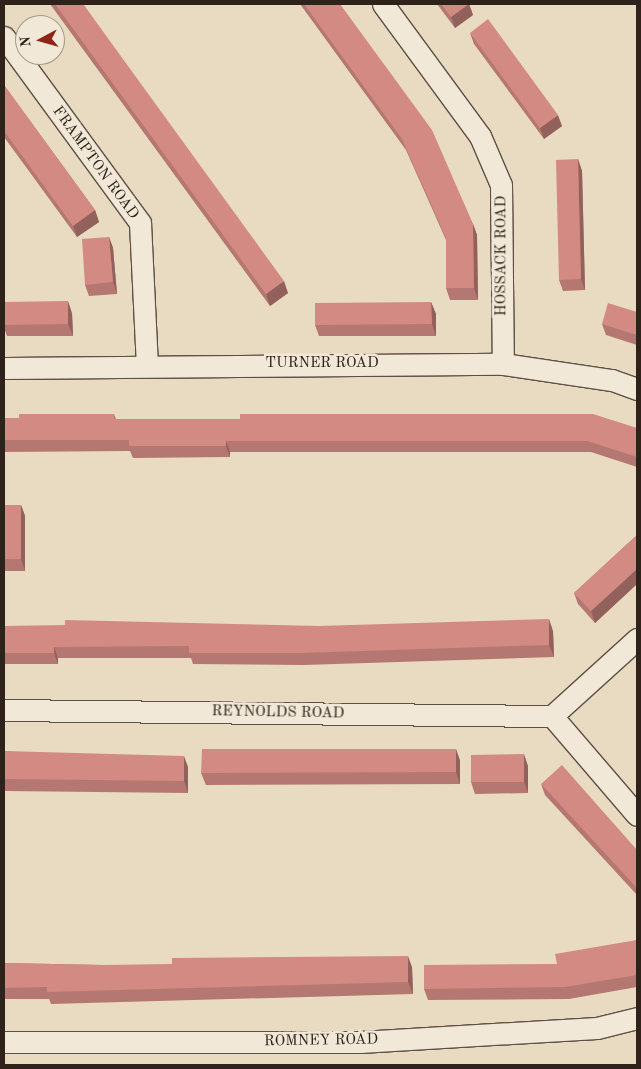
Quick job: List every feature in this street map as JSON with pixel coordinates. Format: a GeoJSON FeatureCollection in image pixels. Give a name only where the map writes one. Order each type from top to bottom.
{"type":"FeatureCollection","features":[{"type":"Feature","properties":{"kind":"street","name":"HOSSACK ROAD"},"geometry":{"type":"LineString","coordinates":[[383,4],[480,136],[502,185],[503,364]]}},
{"type":"Feature","properties":{"kind":"street","name":"FRAMPTON ROAD"},"geometry":{"type":"LineString","coordinates":[[4,37],[140,223],[147,364]]}},
{"type":"Feature","properties":{"kind":"street","name":"TURNER ROAD"},"geometry":{"type":"LineString","coordinates":[[4,368],[147,364],[503,364],[612,380],[637,389]]}},
{"type":"Feature","properties":{"kind":"street"},"geometry":{"type":"LineString","coordinates":[[637,640],[552,716],[637,815]]}},
{"type":"Feature","properties":{"kind":"street","name":"REYNOLDS ROAD"},"geometry":{"type":"LineString","coordinates":[[4,710],[552,716]]}},
{"type":"Feature","properties":{"kind":"street","name":"ROMNEY ROAD"},"geometry":{"type":"LineString","coordinates":[[4,1042],[360,1042],[597,1028],[637,1018]]}},
{"type":"Feature","properties":{"kind":"building"},"geometry":{"type":"Polygon","coordinates":[[[55,4],[83,4],[284,281],[266,294],[65,18],[65,15],[55,4]]]}},
{"type":"Feature","properties":{"kind":"building"},"geometry":{"type":"Polygon","coordinates":[[[304,4],[340,4],[432,130],[473,224],[474,288],[446,288],[446,238],[402,139],[304,4]]]}},
{"type":"Feature","properties":{"kind":"building"},"geometry":{"type":"Polygon","coordinates":[[[441,4],[469,4],[451,17],[441,4]]]}},
{"type":"Feature","properties":{"kind":"building"},"geometry":{"type":"Polygon","coordinates":[[[488,19],[558,115],[540,128],[470,33],[488,19]]]}},
{"type":"Feature","properties":{"kind":"building"},"geometry":{"type":"Polygon","coordinates":[[[4,85],[95,210],[73,226],[4,131],[4,85]]]}},
{"type":"Feature","properties":{"kind":"building"},"geometry":{"type":"Polygon","coordinates":[[[578,159],[581,279],[559,280],[556,160],[578,159]]]}},
{"type":"Feature","properties":{"kind":"building"},"geometry":{"type":"Polygon","coordinates":[[[109,237],[113,282],[85,285],[82,239],[109,237]]]}},
{"type":"Feature","properties":{"kind":"building"},"geometry":{"type":"Polygon","coordinates":[[[68,301],[68,324],[4,325],[4,302],[68,301]]]}},
{"type":"Feature","properties":{"kind":"building"},"geometry":{"type":"Polygon","coordinates":[[[431,302],[432,324],[315,325],[315,303],[431,302]]]}},
{"type":"Feature","properties":{"kind":"building"},"geometry":{"type":"Polygon","coordinates":[[[608,303],[637,312],[637,335],[602,324],[608,303]]]}},
{"type":"Feature","properties":{"kind":"building"},"geometry":{"type":"Polygon","coordinates":[[[19,414],[114,414],[114,419],[240,419],[240,414],[593,414],[637,428],[637,457],[587,441],[226,441],[226,446],[129,446],[129,440],[4,440],[4,418],[19,418],[19,414]]]}},
{"type":"Feature","properties":{"kind":"building"},"geometry":{"type":"Polygon","coordinates":[[[4,505],[21,505],[21,559],[4,559],[4,505]]]}},
{"type":"Feature","properties":{"kind":"building"},"geometry":{"type":"Polygon","coordinates":[[[637,535],[637,569],[591,611],[574,593],[637,535]]]}},
{"type":"Feature","properties":{"kind":"building"},"geometry":{"type":"Polygon","coordinates":[[[549,619],[549,645],[300,653],[189,653],[189,646],[54,647],[54,653],[4,653],[4,626],[65,625],[65,620],[319,626],[549,619]]]}},
{"type":"Feature","properties":{"kind":"building"},"geometry":{"type":"Polygon","coordinates":[[[202,749],[456,749],[456,772],[201,773],[202,749]]]}},
{"type":"Feature","properties":{"kind":"building"},"geometry":{"type":"Polygon","coordinates":[[[4,751],[184,756],[184,781],[4,779],[4,751]]]}},
{"type":"Feature","properties":{"kind":"building"},"geometry":{"type":"Polygon","coordinates":[[[524,754],[524,782],[471,782],[471,755],[524,754]]]}},
{"type":"Feature","properties":{"kind":"building"},"geometry":{"type":"Polygon","coordinates":[[[562,765],[637,850],[637,888],[541,784],[562,765]]]}},
{"type":"Feature","properties":{"kind":"building"},"geometry":{"type":"Polygon","coordinates":[[[637,940],[637,975],[565,987],[424,989],[424,965],[557,964],[555,954],[637,940]]]}},
{"type":"Feature","properties":{"kind":"building"},"geometry":{"type":"Polygon","coordinates":[[[408,956],[408,982],[47,992],[47,987],[4,988],[4,963],[172,964],[172,958],[408,956]]]}}]}
